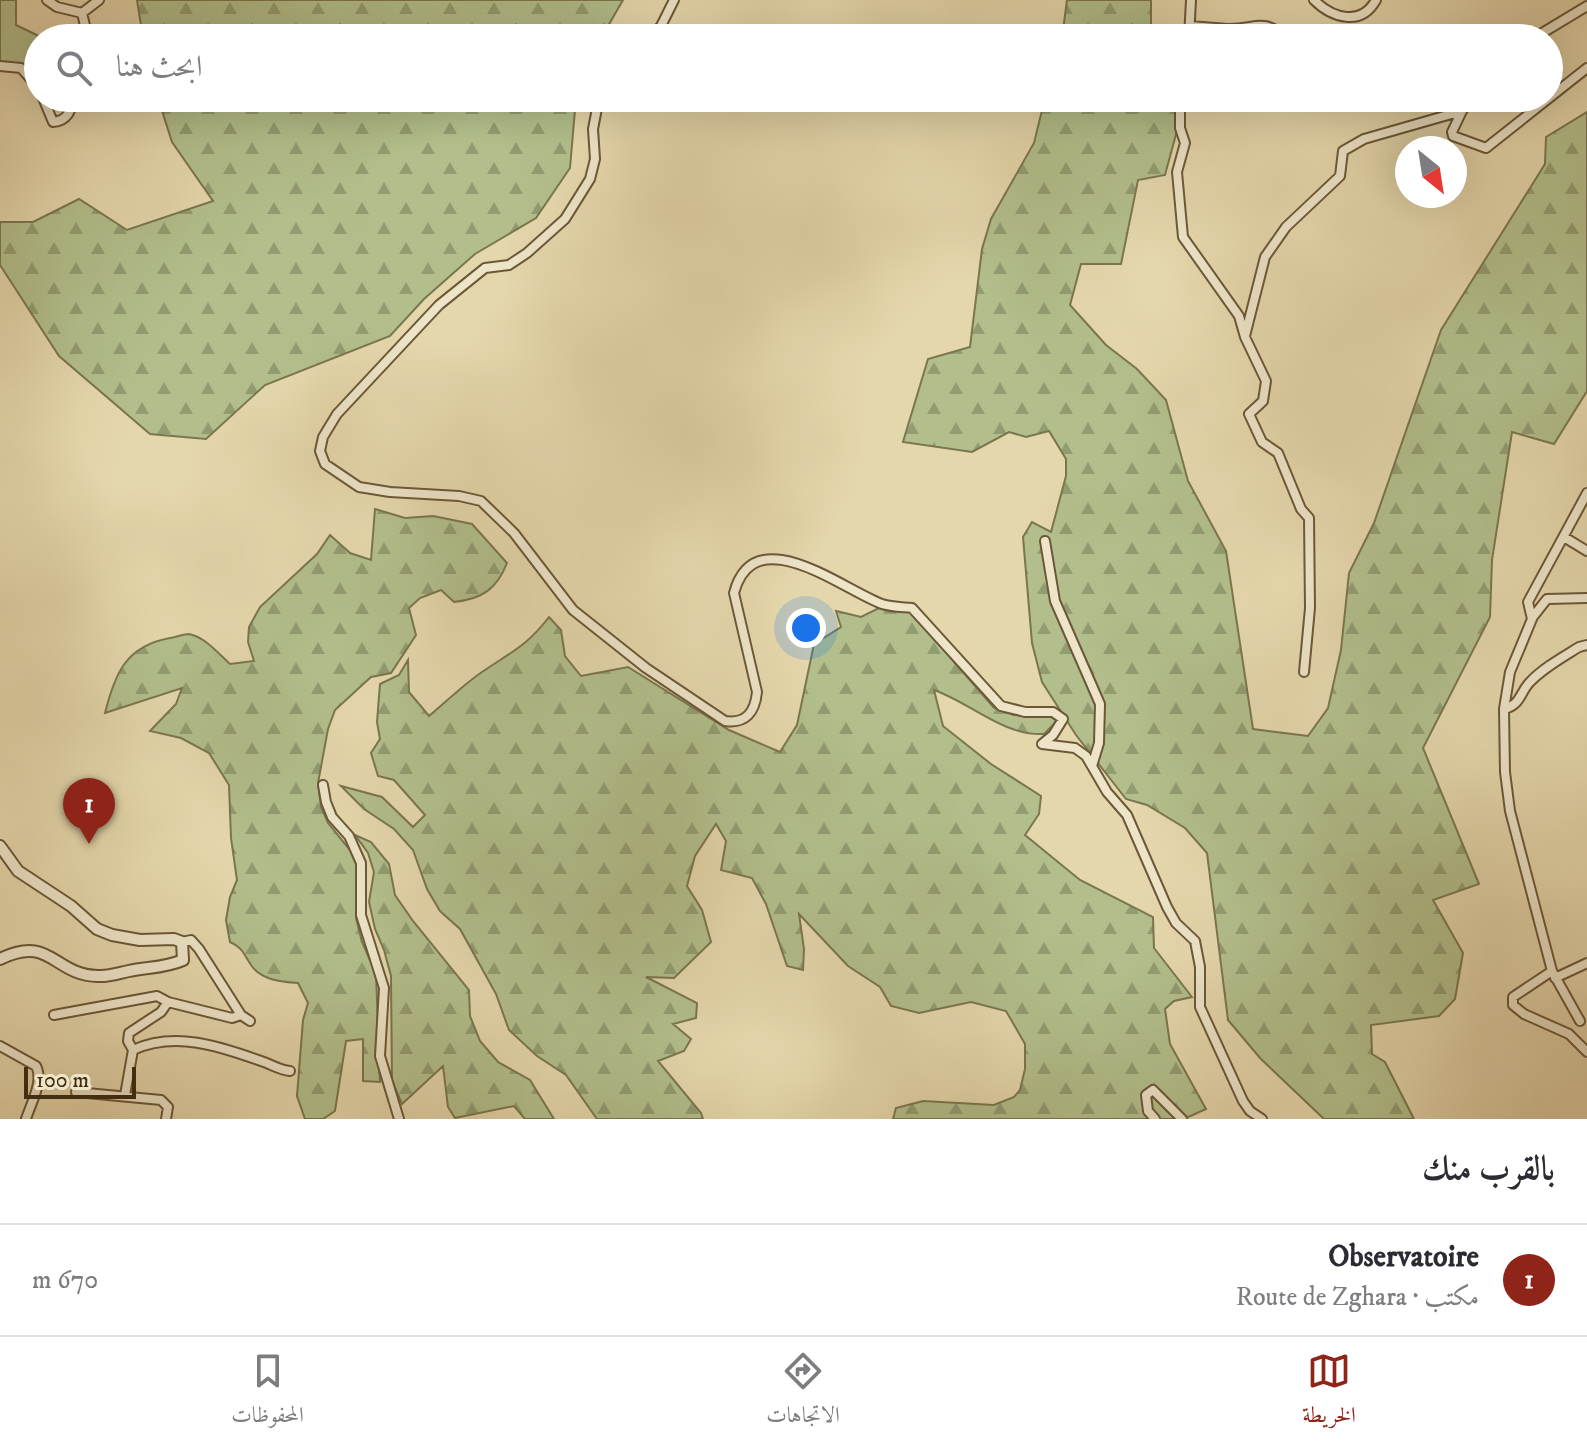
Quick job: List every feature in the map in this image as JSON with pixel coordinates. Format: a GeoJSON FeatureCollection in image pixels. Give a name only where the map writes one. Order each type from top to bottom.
{"type":"FeatureCollection","features":[{"type":"Feature","properties":{"kind":"street"},"geometry":{"type":"LineString","coordinates":[[47,0],[57,7],[82,13]]}},
{"type":"Feature","properties":{"kind":"street"},"geometry":{"type":"LineString","coordinates":[[82,13],[99,0]]}},
{"type":"Feature","properties":{"kind":"street"},"geometry":{"type":"LineString","coordinates":[[662,24],[674,0]]}},
{"type":"Feature","properties":{"kind":"street"},"geometry":{"type":"LineString","coordinates":[[1190,24],[1191,0]]}},
{"type":"Feature","properties":{"kind":"street"},"geometry":{"type":"LineString","coordinates":[[1314,0],[1325,11],[1340,18],[1358,16],[1372,8],[1376,0]]}},
{"type":"Feature","properties":{"kind":"street"},"geometry":{"type":"LineString","coordinates":[[1557,24],[1587,6]]}},
{"type":"Feature","properties":{"kind":"street"},"geometry":{"type":"LineString","coordinates":[[82,13],[85,24]]}},
{"type":"Feature","properties":{"kind":"street"},"geometry":{"type":"LineString","coordinates":[[0,66],[21,68],[24,71]]}},
{"type":"Feature","properties":{"kind":"street"},"geometry":{"type":"LineString","coordinates":[[1563,87],[1587,68]]}},
{"type":"Feature","properties":{"kind":"street"},"geometry":{"type":"LineString","coordinates":[[49,112],[53,122],[60,122],[70,112]]}},
{"type":"Feature","properties":{"kind":"street"},"geometry":{"type":"LineString","coordinates":[[596,112],[593,129],[595,159],[590,179],[565,219],[527,253],[509,265],[485,268],[439,305],[337,414],[323,437],[320,451],[325,464],[359,487],[459,496],[481,501],[514,533],[573,610],[646,668],[725,721],[737,723],[747,718],[755,706],[757,692],[734,593],[738,580],[760,562],[779,558],[796,562],[884,605],[912,608],[1001,706],[1025,712],[1053,712],[1063,719],[1053,735],[1042,744],[1075,748],[1086,756],[1107,792],[1127,815],[1176,923],[1195,941],[1200,967],[1200,1007],[1249,1115],[1262,1119]]}},
{"type":"Feature","properties":{"kind":"street"},"geometry":{"type":"LineString","coordinates":[[1180,112],[1180,128],[1185,143],[1177,172],[1183,237],[1239,316],[1245,337],[1266,381],[1263,401],[1249,414],[1252,426],[1262,442],[1278,453],[1301,509],[1309,518],[1310,608],[1304,672]]}},
{"type":"Feature","properties":{"kind":"street"},"geometry":{"type":"LineString","coordinates":[[1245,337],[1265,257],[1286,227],[1340,176],[1343,151],[1364,139],[1458,112]]}},
{"type":"Feature","properties":{"kind":"street"},"geometry":{"type":"LineString","coordinates":[[1462,112],[1453,136],[1486,148],[1531,112]]}},
{"type":"Feature","properties":{"kind":"street"},"geometry":{"type":"LineString","coordinates":[[1532,619],[1528,602],[1587,493]]}},
{"type":"Feature","properties":{"kind":"street"},"geometry":{"type":"LineString","coordinates":[[1564,537],[1587,551]]}},
{"type":"Feature","properties":{"kind":"street"},"geometry":{"type":"LineString","coordinates":[[1045,541],[1055,601],[1100,704],[1099,743],[1092,766]]}},
{"type":"Feature","properties":{"kind":"street"},"geometry":{"type":"LineString","coordinates":[[1569,1034],[1583,1018],[1553,974],[1510,811],[1505,772],[1504,709],[1510,672],[1532,619],[1547,599],[1587,598]]}},
{"type":"Feature","properties":{"kind":"street"},"geometry":{"type":"LineString","coordinates":[[1504,709],[1520,700],[1528,683],[1579,647],[1587,645]]}},
{"type":"Feature","properties":{"kind":"street"},"geometry":{"type":"LineString","coordinates":[[323,785],[332,817],[349,836],[361,863],[361,915],[384,988],[380,1056],[399,1119]]}},
{"type":"Feature","properties":{"kind":"street"},"geometry":{"type":"LineString","coordinates":[[0,846],[18,871],[71,906],[97,929],[140,940],[191,940],[241,1015],[250,1021]]}},
{"type":"Feature","properties":{"kind":"street"},"geometry":{"type":"LineString","coordinates":[[0,959],[18,950],[38,950],[69,969],[97,976],[175,964],[183,960],[182,942]]}},
{"type":"Feature","properties":{"kind":"street"},"geometry":{"type":"LineString","coordinates":[[1587,963],[1553,974],[1511,1001],[1524,1014],[1569,1034],[1587,1052]]}},
{"type":"Feature","properties":{"kind":"street"},"geometry":{"type":"LineString","coordinates":[[54,1015],[157,996],[168,1002],[232,1018],[241,1015]]}},
{"type":"Feature","properties":{"kind":"street"},"geometry":{"type":"LineString","coordinates":[[125,1095],[133,1050],[128,1041],[129,1033],[161,1012],[168,1002]]}},
{"type":"Feature","properties":{"kind":"street"},"geometry":{"type":"LineString","coordinates":[[133,1050],[155,1042],[184,1040],[218,1047],[290,1071]]}},
{"type":"Feature","properties":{"kind":"street"},"geometry":{"type":"LineString","coordinates":[[0,1046],[40,1070],[26,1119]]}},
{"type":"Feature","properties":{"kind":"street"},"geometry":{"type":"LineString","coordinates":[[1155,1119],[1148,1111],[1146,1095],[1153,1090],[1182,1119]]}},
{"type":"Feature","properties":{"kind":"street"},"geometry":{"type":"LineString","coordinates":[[76,1092],[161,1100],[168,1107],[166,1119]]}},
{"type":"Feature","properties":{"kind":"green space"},"geometry":{"type":"Polygon","coordinates":[[[0,0],[16,0],[16,25],[24,29],[24,67],[18,63],[0,63],[0,0]]]}},
{"type":"Feature","properties":{"kind":"green space"},"geometry":{"type":"Polygon","coordinates":[[[137,0],[623,0],[609,24],[141,24],[137,0]]]}},
{"type":"Feature","properties":{"kind":"green space"},"geometry":{"type":"Polygon","coordinates":[[[1067,0],[1151,0],[1151,24],[1064,24],[1067,0]]]}},
{"type":"Feature","properties":{"kind":"green space"},"geometry":{"type":"Polygon","coordinates":[[[162,112],[575,112],[570,168],[536,218],[475,254],[424,299],[390,336],[265,385],[206,439],[150,434],[59,356],[0,265],[0,222],[33,222],[79,199],[127,230],[213,201],[172,142],[162,112]]]}},
{"type":"Feature","properties":{"kind":"green space"},"geometry":{"type":"Polygon","coordinates":[[[1042,112],[1181,112],[1165,175],[1138,180],[1121,264],[1081,264],[1070,305],[1106,345],[1137,369],[1166,400],[1188,481],[1226,551],[1253,729],[1308,736],[1328,708],[1341,650],[1349,573],[1374,523],[1441,330],[1545,164],[1546,137],[1587,112],[1587,391],[1554,444],[1512,432],[1492,560],[1490,617],[1423,748],[1479,884],[1433,900],[1463,953],[1455,999],[1439,1016],[1371,1025],[1372,1054],[1385,1062],[1414,1119],[1324,1119],[1260,1058],[1228,1020],[1207,853],[1185,828],[1147,805],[1126,799],[1076,735],[1042,682],[1032,643],[1023,537],[1032,522],[1051,532],[1066,476],[1066,459],[1049,431],[1026,437],[1009,432],[972,452],[903,442],[928,359],[970,347],[982,249],[991,219],[1034,143],[1042,112]]]}},
{"type":"Feature","properties":{"kind":"green space"},"geometry":{"type":"Polygon","coordinates":[[[375,509],[405,518],[433,516],[472,524],[507,563],[493,586],[480,595],[454,602],[441,590],[420,598],[409,608],[416,635],[391,673],[371,677],[335,710],[328,729],[318,783],[321,807],[328,823],[354,855],[359,872],[356,918],[362,942],[376,974],[380,1082],[363,1081],[363,1039],[346,1041],[335,1111],[323,1119],[305,1119],[297,1096],[303,1020],[308,1003],[298,983],[278,981],[260,974],[240,949],[230,942],[226,920],[237,880],[231,838],[229,785],[209,753],[181,738],[150,731],[176,704],[182,688],[105,713],[113,686],[125,664],[143,647],[155,642],[189,634],[206,642],[230,664],[254,661],[248,642],[249,627],[260,607],[317,554],[330,535],[350,553],[371,560],[375,509]]]}},
{"type":"Feature","properties":{"kind":"green space"},"geometry":{"type":"Polygon","coordinates":[[[879,608],[910,611],[994,708],[1014,715],[1049,715],[1057,721],[1044,734],[1015,730],[934,690],[943,726],[991,764],[1041,796],[1039,814],[1025,835],[1080,880],[1153,917],[1154,948],[1192,997],[1174,1001],[1165,1009],[1170,1044],[1206,1109],[1184,1119],[893,1119],[896,1108],[923,1101],[994,1105],[1014,1097],[1020,1090],[1025,1069],[1025,1044],[1006,1011],[971,1002],[919,1013],[891,1006],[880,987],[848,966],[799,914],[804,949],[803,970],[787,966],[766,904],[752,878],[721,870],[726,841],[716,824],[695,856],[687,886],[702,910],[711,942],[674,978],[646,977],[697,1003],[696,1018],[673,1024],[691,1039],[684,1051],[658,1061],[703,1119],[597,1119],[566,1075],[537,1056],[509,1030],[496,994],[460,929],[440,911],[427,889],[413,850],[394,829],[364,809],[341,786],[382,797],[413,827],[425,815],[394,780],[378,776],[371,753],[380,739],[377,722],[380,684],[399,675],[408,660],[409,692],[429,716],[475,677],[525,642],[549,617],[561,630],[565,656],[581,676],[628,667],[729,730],[780,752],[797,725],[814,644],[841,627],[836,611],[861,617],[879,608]]]}},
{"type":"Feature","properties":{"kind":"green space"},"geometry":{"type":"Polygon","coordinates":[[[355,835],[371,842],[389,864],[395,895],[469,990],[470,1016],[480,1041],[498,1062],[530,1080],[554,1119],[525,1119],[514,1106],[455,1118],[448,1107],[443,1066],[402,1104],[392,1081],[391,976],[369,902],[374,872],[368,853],[355,835]]]}},
{"type":"Feature","properties":{"kind":"place","name":"Observatoire"},"geometry":{"type":"Point","coordinates":[89,844]}}]}
